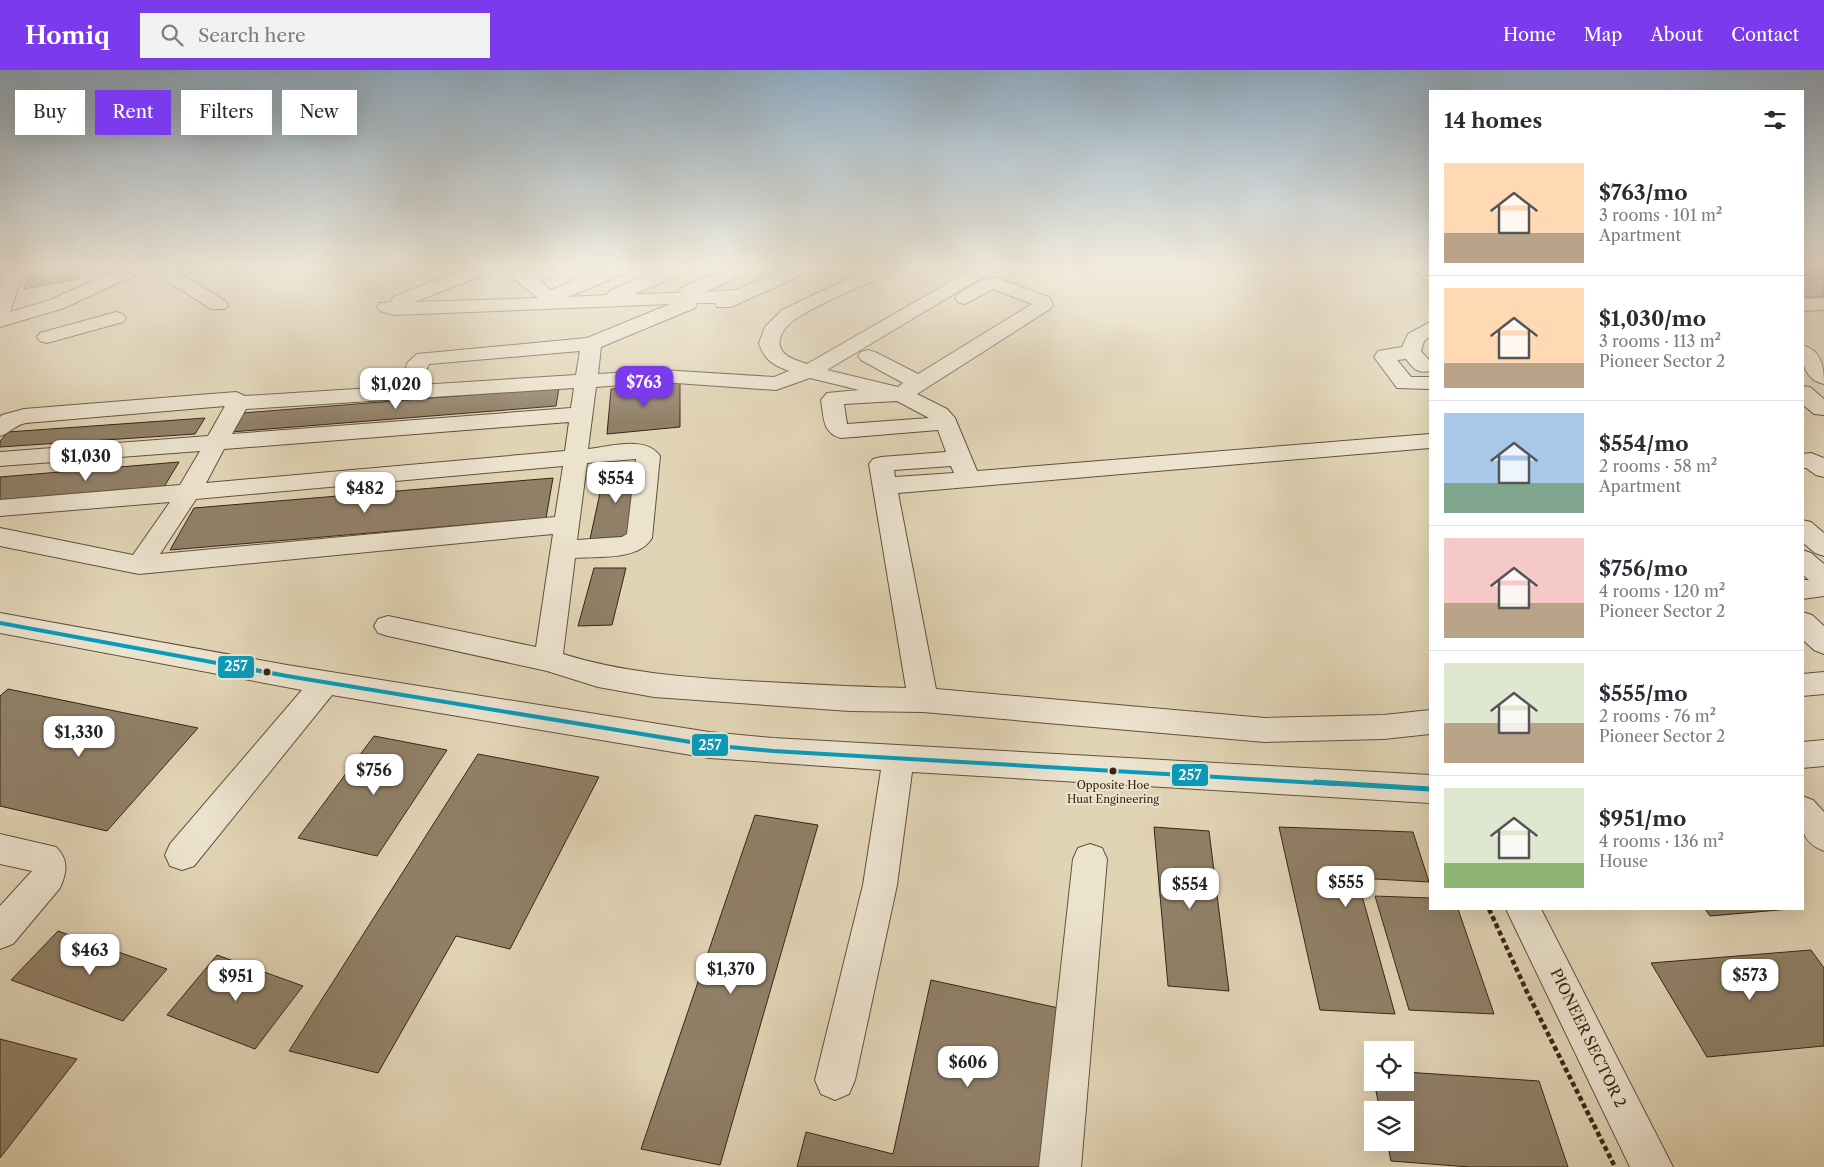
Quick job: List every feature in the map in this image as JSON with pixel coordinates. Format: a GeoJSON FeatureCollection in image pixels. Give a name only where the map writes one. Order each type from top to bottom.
{"type":"FeatureCollection","features":[{"type":"Feature","properties":{"kind":"street"},"geometry":{"type":"LineString","coordinates":[[36,318],[43,326],[48,344],[115,318]]}},
{"type":"Feature","properties":{"kind":"street"},"geometry":{"type":"LineString","coordinates":[[412,377],[418,362],[429,357],[591,344],[646,318]]}},
{"type":"Feature","properties":{"kind":"street"},"geometry":{"type":"LineString","coordinates":[[785,318],[772,331],[769,343],[772,353],[782,361],[807,371],[909,389]]}},
{"type":"Feature","properties":{"kind":"street"},"geometry":{"type":"LineString","coordinates":[[262,388],[412,377],[587,373],[776,384],[807,371],[901,318]]}},
{"type":"Feature","properties":{"kind":"street"},"geometry":{"type":"LineString","coordinates":[[931,318],[868,356],[939,414],[947,423],[963,469]]}},
{"type":"Feature","properties":{"kind":"street"},"geometry":{"type":"LineString","coordinates":[[947,423],[865,430],[859,397],[909,389],[1022,318]]}},
{"type":"Feature","properties":{"kind":"street"},"geometry":{"type":"LineString","coordinates":[[1412,352],[1415,338],[1429,329]]}},
{"type":"Feature","properties":{"kind":"street"},"geometry":{"type":"LineString","coordinates":[[548,660],[591,344]]}},
{"type":"Feature","properties":{"kind":"street"},"geometry":{"type":"LineString","coordinates":[[1412,352],[1429,373]]}},
{"type":"Feature","properties":{"kind":"street"},"geometry":{"type":"LineString","coordinates":[[1412,352],[1385,355],[1384,357],[1405,383],[1429,383]]}},
{"type":"Feature","properties":{"kind":"street"},"geometry":{"type":"LineString","coordinates":[[1804,353],[1824,378]]}},
{"type":"Feature","properties":{"kind":"street"},"geometry":{"type":"LineString","coordinates":[[238,403],[587,373]]}},
{"type":"Feature","properties":{"kind":"street"},"geometry":{"type":"LineString","coordinates":[[1804,394],[1816,409]]}},
{"type":"Feature","properties":{"kind":"street"},"geometry":{"type":"LineString","coordinates":[[0,430],[10,420],[24,416],[232,399],[236,399],[238,403]]}},
{"type":"Feature","properties":{"kind":"street"},"geometry":{"type":"LineString","coordinates":[[139,565],[188,493],[238,403]]}},
{"type":"Feature","properties":{"kind":"street"},"geometry":{"type":"LineString","coordinates":[[0,459],[581,414]]}},
{"type":"Feature","properties":{"kind":"street"},"geometry":{"type":"LineString","coordinates":[[923,700],[884,486],[963,469],[1429,441]]}},
{"type":"Feature","properties":{"kind":"street"},"geometry":{"type":"LineString","coordinates":[[0,508],[188,493],[640,451],[648,456],[639,538],[628,545],[563,550]]}},
{"type":"Feature","properties":{"kind":"street"},"geometry":{"type":"LineString","coordinates":[[1804,461],[1811,460],[1824,470]]}},
{"type":"Feature","properties":{"kind":"street"},"geometry":{"type":"LineString","coordinates":[[0,537],[139,565],[567,524]]}},
{"type":"Feature","properties":{"kind":"street"},"geometry":{"type":"LineString","coordinates":[[1804,530],[1824,547]]}},
{"type":"Feature","properties":{"kind":"street"},"geometry":{"type":"LineString","coordinates":[[1804,561],[1824,578]]}},
{"type":"Feature","properties":{"kind":"street"},"geometry":{"type":"LineString","coordinates":[[1804,590],[1824,587]]}},
{"type":"Feature","properties":{"kind":"street"},"geometry":{"type":"LineString","coordinates":[[1804,624],[1824,644]]}},
{"type":"Feature","properties":{"kind":"street"},"geometry":{"type":"LineString","coordinates":[[388,626],[548,660],[598,676],[654,686],[850,700],[923,700],[1265,730],[1384,727],[1429,722]]}},
{"type":"Feature","properties":{"kind":"street"},"geometry":{"type":"LineString","coordinates":[[4,628],[326,681],[414,698],[708,745],[1429,790]]}},
{"type":"Feature","properties":{"kind":"street"},"geometry":{"type":"LineString","coordinates":[[182,855],[326,681]]}},
{"type":"Feature","properties":{"kind":"street"},"geometry":{"type":"LineString","coordinates":[[1804,685],[1824,683]]}},
{"type":"Feature","properties":{"kind":"street"},"geometry":{"type":"LineString","coordinates":[[1804,755],[1824,753]]}},
{"type":"Feature","properties":{"kind":"street"},"geometry":{"type":"LineString","coordinates":[[835,1080],[880,885],[898,758]]}},
{"type":"Feature","properties":{"kind":"street"},"geometry":{"type":"LineString","coordinates":[[1804,812],[1824,836]]}},
{"type":"Feature","properties":{"kind":"street"},"geometry":{"type":"LineString","coordinates":[[0,849],[44,858],[50,864],[48,877],[0,932]]}},
{"type":"Feature","properties":{"kind":"street"},"geometry":{"type":"LineString","coordinates":[[1060,1167],[1090,859]]}},
{"type":"Feature","properties":{"kind":"street","name":"PIONEER SECTOR 2"},"geometry":{"type":"LineString","coordinates":[[1524,910],[1652,1167]]}},
{"type":"Feature","properties":{"kind":"path"},"geometry":{"type":"LineString","coordinates":[[1488,910],[1615,1167]]}},
{"type":"Feature","properties":{"kind":"building"},"geometry":{"type":"Polygon","coordinates":[[[680,383],[680,427],[607,434],[611,389],[680,383]]]}},
{"type":"Feature","properties":{"kind":"building"},"geometry":{"type":"Polygon","coordinates":[[[559,388],[556,406],[231,432],[242,413],[559,388]]]}},
{"type":"Feature","properties":{"kind":"building"},"geometry":{"type":"Polygon","coordinates":[[[205,418],[195,434],[0,447],[0,441],[8,432],[205,418]]]}},
{"type":"Feature","properties":{"kind":"building"},"geometry":{"type":"Polygon","coordinates":[[[179,462],[164,487],[0,501],[0,477],[179,462]]]}},
{"type":"Feature","properties":{"kind":"building"},"geometry":{"type":"Polygon","coordinates":[[[641,468],[630,536],[590,539],[605,470],[641,468]]]}},
{"type":"Feature","properties":{"kind":"building"},"geometry":{"type":"Polygon","coordinates":[[[553,478],[546,518],[170,550],[194,508],[553,478]]]}},
{"type":"Feature","properties":{"kind":"building"},"geometry":{"type":"Polygon","coordinates":[[[594,568],[626,568],[612,625],[578,626],[594,568]]]}},
{"type":"Feature","properties":{"kind":"building"},"geometry":{"type":"Polygon","coordinates":[[[8,689],[198,728],[107,831],[0,806],[0,696],[8,689]]]}},
{"type":"Feature","properties":{"kind":"building"},"geometry":{"type":"Polygon","coordinates":[[[374,736],[447,750],[377,856],[298,838],[374,736]]]}},
{"type":"Feature","properties":{"kind":"building"},"geometry":{"type":"Polygon","coordinates":[[[478,754],[599,777],[510,949],[456,936],[378,1073],[289,1051],[478,754]]]}},
{"type":"Feature","properties":{"kind":"building"},"geometry":{"type":"Polygon","coordinates":[[[755,815],[818,825],[720,1165],[641,1149],[755,815]]]}},
{"type":"Feature","properties":{"kind":"building"},"geometry":{"type":"Polygon","coordinates":[[[1154,827],[1209,831],[1229,991],[1168,986],[1154,827]]]}},
{"type":"Feature","properties":{"kind":"building"},"geometry":{"type":"Polygon","coordinates":[[[1279,827],[1413,832],[1429,882],[1357,878],[1395,1014],[1320,1010],[1279,827]]]}},
{"type":"Feature","properties":{"kind":"building"},"geometry":{"type":"Polygon","coordinates":[[[1375,896],[1429,898],[1429,910],[1458,910],[1494,1014],[1409,1010],[1375,896]]]}},
{"type":"Feature","properties":{"kind":"building"},"geometry":{"type":"Polygon","coordinates":[[[1706,910],[1779,910],[1710,916],[1706,910]]]}},
{"type":"Feature","properties":{"kind":"building"},"geometry":{"type":"Polygon","coordinates":[[[58,931],[167,969],[123,1021],[11,980],[58,931]]]}},
{"type":"Feature","properties":{"kind":"building"},"geometry":{"type":"Polygon","coordinates":[[[1811,950],[1824,968],[1824,1046],[1707,1057],[1651,963],[1811,950]]]}},
{"type":"Feature","properties":{"kind":"building"},"geometry":{"type":"Polygon","coordinates":[[[217,955],[303,986],[255,1049],[167,1015],[217,955]]]}},
{"type":"Feature","properties":{"kind":"building"},"geometry":{"type":"Polygon","coordinates":[[[931,980],[1063,1009],[1043,1167],[797,1167],[806,1132],[893,1154],[931,980]]]}},
{"type":"Feature","properties":{"kind":"building"},"geometry":{"type":"Polygon","coordinates":[[[0,1039],[77,1059],[0,1158],[0,1039]]]}},
{"type":"Feature","properties":{"kind":"building"},"geometry":{"type":"Polygon","coordinates":[[[1414,1073],[1539,1081],[1568,1167],[1470,1167],[1391,1161],[1389,1151],[1414,1151],[1414,1101],[1378,1101],[1376,1091],[1414,1091],[1414,1073]]]}},
{"type":"Feature","properties":{"kind":"transit line","name":"257"},"geometry":{"type":"LineString","coordinates":[[0,623],[287,676],[709,745],[773,751],[1429,789]]}},
{"type":"Feature","properties":{"kind":"place","name":"Opposite Hoe Huat Engineering"},"geometry":{"type":"Point","coordinates":[1113,771]}}]}
